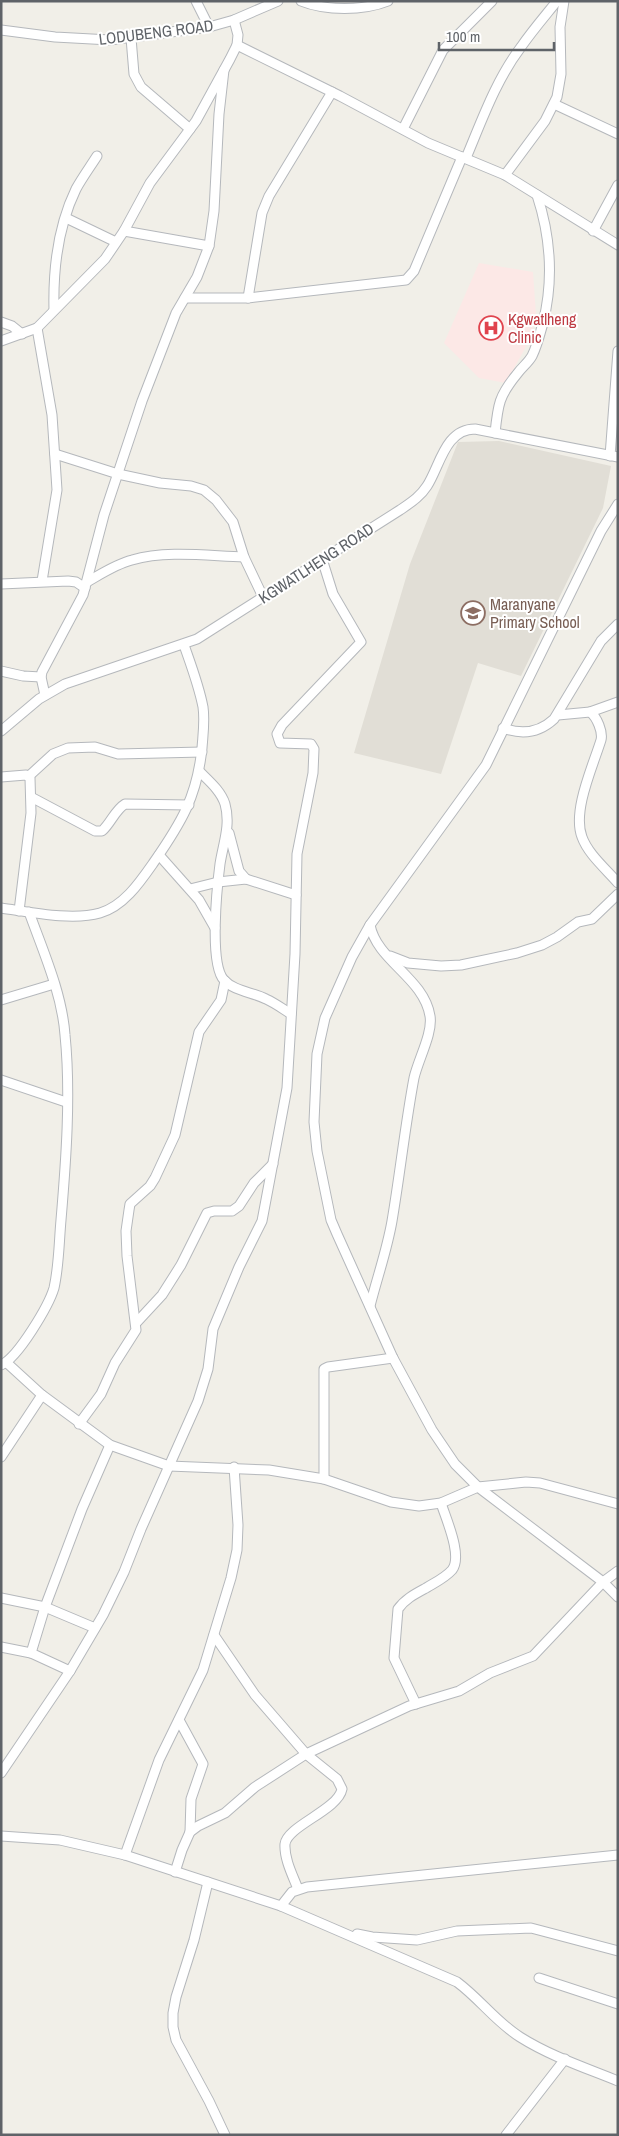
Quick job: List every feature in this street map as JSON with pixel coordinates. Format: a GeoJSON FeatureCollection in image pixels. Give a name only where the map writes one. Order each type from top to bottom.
{"type":"FeatureCollection","features":[{"type":"Feature","properties":{"kind":"street"},"geometry":{"type":"LineString","coordinates":[[196,1],[209,27]]}},
{"type":"Feature","properties":{"kind":"street","name":"LODUBENG ROAD"},"geometry":{"type":"LineString","coordinates":[[1,30],[55,37],[110,40],[131,38],[209,27],[234,20],[278,1]]}},
{"type":"Feature","properties":{"kind":"street"},"geometry":{"type":"LineString","coordinates":[[301,1],[315,5],[360,9],[388,1]]}},
{"type":"Feature","properties":{"kind":"street"},"geometry":{"type":"LineString","coordinates":[[403,129],[443,50],[492,1]]}},
{"type":"Feature","properties":{"kind":"street"},"geometry":{"type":"LineString","coordinates":[[185,298],[248,298],[406,280],[414,271],[488,106],[510,63],[520,46],[557,1]]}},
{"type":"Feature","properties":{"kind":"street"},"geometry":{"type":"LineString","coordinates":[[505,175],[545,121],[554,104],[562,74],[560,27],[564,1]]}},
{"type":"Feature","properties":{"kind":"street"},"geometry":{"type":"LineString","coordinates":[[1,341],[37,328],[105,259],[124,231],[150,183],[190,129],[224,70],[237,45],[238,36],[234,20]]}},
{"type":"Feature","properties":{"kind":"street"},"geometry":{"type":"LineString","coordinates":[[131,38],[136,80],[141,87],[190,129]]}},
{"type":"Feature","properties":{"kind":"street"},"geometry":{"type":"LineString","coordinates":[[237,45],[332,92],[428,143],[505,175],[618,245]]}},
{"type":"Feature","properties":{"kind":"street"},"geometry":{"type":"LineString","coordinates":[[45,695],[41,677],[45,665],[67,628],[86,585],[104,515],[139,409],[176,313],[197,277],[209,246],[214,211],[219,114],[224,70]]}},
{"type":"Feature","properties":{"kind":"street"},"geometry":{"type":"LineString","coordinates":[[248,298],[262,213],[269,196],[332,92]]}},
{"type":"Feature","properties":{"kind":"street"},"geometry":{"type":"LineString","coordinates":[[554,104],[618,134]]}},
{"type":"Feature","properties":{"kind":"street"},"geometry":{"type":"LineString","coordinates":[[54,310],[54,264],[66,218],[76,190],[97,156]]}},
{"type":"Feature","properties":{"kind":"street"},"geometry":{"type":"LineString","coordinates":[[593,231],[618,185]]}},
{"type":"Feature","properties":{"kind":"street"},"geometry":{"type":"LineString","coordinates":[[495,433],[497,408],[502,394],[531,357],[540,336],[548,300],[550,273],[549,244],[537,195]]}},
{"type":"Feature","properties":{"kind":"street"},"geometry":{"type":"LineString","coordinates":[[66,218],[116,242]]}},
{"type":"Feature","properties":{"kind":"street"},"geometry":{"type":"LineString","coordinates":[[124,231],[209,246]]}},
{"type":"Feature","properties":{"kind":"street"},"geometry":{"type":"LineString","coordinates":[[1,322],[12,326],[22,334]]}},
{"type":"Feature","properties":{"kind":"street"},"geometry":{"type":"LineString","coordinates":[[37,328],[52,415],[56,502],[42,581]]}},
{"type":"Feature","properties":{"kind":"street"},"geometry":{"type":"LineString","coordinates":[[614,457],[618,351]]}},
{"type":"Feature","properties":{"kind":"street","name":"KGWATLHENG ROAD"},"geometry":{"type":"LineString","coordinates":[[1,731],[45,695],[65,684],[184,645],[207,634],[416,499],[426,488],[448,445],[456,434],[469,429],[614,457]]}},
{"type":"Feature","properties":{"kind":"street"},"geometry":{"type":"LineString","coordinates":[[55,454],[118,474],[160,483],[191,486],[204,490],[216,500],[233,522],[244,557],[263,597]]}},
{"type":"Feature","properties":{"kind":"street"},"geometry":{"type":"LineString","coordinates":[[618,504],[601,531],[578,582],[481,773],[370,925],[344,975],[325,1018],[320,1037],[314,1087],[314,1122],[317,1151],[331,1220],[393,1358],[432,1430],[456,1464],[478,1487],[603,1582],[618,1597]]}},
{"type":"Feature","properties":{"kind":"street"},"geometry":{"type":"LineString","coordinates":[[1,584],[42,581],[76,582],[86,585],[114,567],[131,560],[149,556],[244,557]]}},
{"type":"Feature","properties":{"kind":"street"},"geometry":{"type":"LineString","coordinates":[[1,1773],[70,1671],[124,1572],[198,1401],[208,1369],[213,1329],[239,1267],[262,1221],[287,1088],[292,1014],[297,854],[312,774],[314,746],[311,744],[280,743],[277,734],[282,725],[361,642],[333,594],[322,559]]}},
{"type":"Feature","properties":{"kind":"street"},"geometry":{"type":"LineString","coordinates":[[503,728],[525,733],[542,728],[558,715],[602,641],[618,624]]}},
{"type":"Feature","properties":{"kind":"street"},"geometry":{"type":"LineString","coordinates":[[1,908],[29,912],[99,914],[124,900],[159,855],[190,805],[200,772],[204,723],[203,706],[184,645]]}},
{"type":"Feature","properties":{"kind":"street"},"geometry":{"type":"LineString","coordinates":[[1,671],[23,676],[41,677]]}},
{"type":"Feature","properties":{"kind":"street"},"geometry":{"type":"LineString","coordinates":[[558,715],[590,712],[618,702]]}},
{"type":"Feature","properties":{"kind":"street"},"geometry":{"type":"LineString","coordinates":[[590,712],[594,715],[602,737],[581,804],[581,837],[594,856],[618,883]]}},
{"type":"Feature","properties":{"kind":"street"},"geometry":{"type":"LineString","coordinates":[[1,777],[29,776],[53,754],[68,748],[95,747],[118,754],[202,752]]}},
{"type":"Feature","properties":{"kind":"street"},"geometry":{"type":"LineString","coordinates":[[200,772],[216,788],[225,803],[227,828],[239,871],[246,879]]}},
{"type":"Feature","properties":{"kind":"street"},"geometry":{"type":"LineString","coordinates":[[19,910],[31,797],[29,776]]}},
{"type":"Feature","properties":{"kind":"street"},"geometry":{"type":"LineString","coordinates":[[31,797],[95,830],[102,830],[108,825],[120,807],[125,804],[190,805]]}},
{"type":"Feature","properties":{"kind":"street"},"geometry":{"type":"LineString","coordinates":[[227,828],[218,882],[216,929],[218,968],[225,981],[233,987],[268,1000],[292,1014]]}},
{"type":"Feature","properties":{"kind":"street"},"geometry":{"type":"LineString","coordinates":[[159,855],[199,900],[216,929]]}},
{"type":"Feature","properties":{"kind":"street"},"geometry":{"type":"LineString","coordinates":[[190,889],[218,882],[246,879],[296,895]]}},
{"type":"Feature","properties":{"kind":"street"},"geometry":{"type":"LineString","coordinates":[[388,955],[408,963],[441,966],[461,965],[517,952],[542,945],[578,922],[592,919],[618,894]]}},
{"type":"Feature","properties":{"kind":"street"},"geometry":{"type":"LineString","coordinates":[[29,912],[54,984],[66,1034],[64,1180],[54,1288],[43,1313],[4,1364],[79,1424],[110,1445],[169,1466],[197,1468],[234,1467],[269,1470],[324,1479],[391,1502],[419,1506],[441,1503],[478,1487],[526,1482],[540,1483],[618,1504]]}},
{"type":"Feature","properties":{"kind":"street"},"geometry":{"type":"LineString","coordinates":[[370,925],[373,939],[417,988],[430,1016],[430,1026],[416,1071],[405,1125],[392,1223],[370,1306]]}},
{"type":"Feature","properties":{"kind":"street"},"geometry":{"type":"LineString","coordinates":[[79,1424],[101,1394],[115,1363],[134,1336],[137,1322],[132,1304],[127,1256],[126,1231],[128,1210],[130,1204],[150,1186],[175,1135],[199,1032],[222,1000],[225,981]]}},
{"type":"Feature","properties":{"kind":"street"},"geometry":{"type":"LineString","coordinates":[[1,1000],[54,984]]}},
{"type":"Feature","properties":{"kind":"street"},"geometry":{"type":"LineString","coordinates":[[1,1080],[66,1102]]}},
{"type":"Feature","properties":{"kind":"street"},"geometry":{"type":"LineString","coordinates":[[137,1322],[162,1295],[181,1265],[207,1213],[232,1211],[239,1206],[254,1183],[273,1164]]}},
{"type":"Feature","properties":{"kind":"street"},"geometry":{"type":"LineString","coordinates":[[324,1479],[322,1375],[324,1370],[328,1367],[393,1358]]}},
{"type":"Feature","properties":{"kind":"street"},"geometry":{"type":"LineString","coordinates":[[1,1457],[42,1395]]}},
{"type":"Feature","properties":{"kind":"street"},"geometry":{"type":"LineString","coordinates":[[31,1653],[45,1607],[82,1509],[110,1445]]}},
{"type":"Feature","properties":{"kind":"street"},"geometry":{"type":"LineString","coordinates":[[125,1855],[141,1813],[151,1779],[203,1670],[214,1635],[237,1550],[238,1525],[234,1467]]}},
{"type":"Feature","properties":{"kind":"street"},"geometry":{"type":"LineString","coordinates":[[416,1704],[394,1658],[398,1609],[410,1596],[443,1578],[453,1569],[456,1556],[454,1545],[441,1503]]}},
{"type":"Feature","properties":{"kind":"street"},"geometry":{"type":"LineString","coordinates":[[190,1832],[225,1813],[255,1787],[306,1754],[416,1704],[459,1691],[490,1673],[533,1656],[603,1582],[618,1571]]}},
{"type":"Feature","properties":{"kind":"street"},"geometry":{"type":"LineString","coordinates":[[1,1598],[45,1607],[95,1628]]}},
{"type":"Feature","properties":{"kind":"street"},"geometry":{"type":"LineString","coordinates":[[214,1635],[255,1695],[306,1754],[337,1779],[342,1789],[340,1798],[300,1827],[285,1842],[288,1863],[298,1889]]}},
{"type":"Feature","properties":{"kind":"street"},"geometry":{"type":"LineString","coordinates":[[1,1647],[31,1653],[70,1671]]}},
{"type":"Feature","properties":{"kind":"street"},"geometry":{"type":"LineString","coordinates":[[175,1872],[190,1832],[191,1799],[203,1764],[179,1720]]}},
{"type":"Feature","properties":{"kind":"street"},"geometry":{"type":"LineString","coordinates":[[1,1836],[60,1840],[125,1855],[281,1906],[457,1982],[471,1992],[513,2032],[538,2047],[618,2082]]}},
{"type":"Feature","properties":{"kind":"street"},"geometry":{"type":"LineString","coordinates":[[281,1906],[288,1896],[298,1889],[316,1886],[618,1854]]}},
{"type":"Feature","properties":{"kind":"street"},"geometry":{"type":"LineString","coordinates":[[208,1882],[176,1997],[173,2027],[176,2040],[225,2135]]}},
{"type":"Feature","properties":{"kind":"street"},"geometry":{"type":"LineString","coordinates":[[337,1930],[372,1937],[404,1940],[428,1939],[458,1931],[531,1928],[618,1951]]}},
{"type":"Feature","properties":{"kind":"street"},"geometry":{"type":"LineString","coordinates":[[539,1978],[618,2004]]}},
{"type":"Feature","properties":{"kind":"street"},"geometry":{"type":"LineString","coordinates":[[506,2135],[565,2059]]}},
{"type":"Feature","properties":{"kind":"shaded area","name":"Kgwatlheng Clinic"},"geometry":{"type":"Polygon","coordinates":[[[479,263],[533,272],[536,315],[529,341],[506,383],[479,378],[444,343],[479,263]]]}},
{"type":"Feature","properties":{"kind":"shaded area","name":"Maranyane Primary School"},"geometry":{"type":"Polygon","coordinates":[[[499,441],[611,466],[603,508],[521,676],[478,663],[441,774],[354,753],[410,564],[458,442],[499,441]]]}},
{"type":"Feature","properties":{"kind":"place","name":"Kgwatlheng Clinic"},"geometry":{"type":"Point","coordinates":[491,328]}},
{"type":"Feature","properties":{"kind":"place","name":"Maranyane Primary School"},"geometry":{"type":"Point","coordinates":[473,613]}}]}
